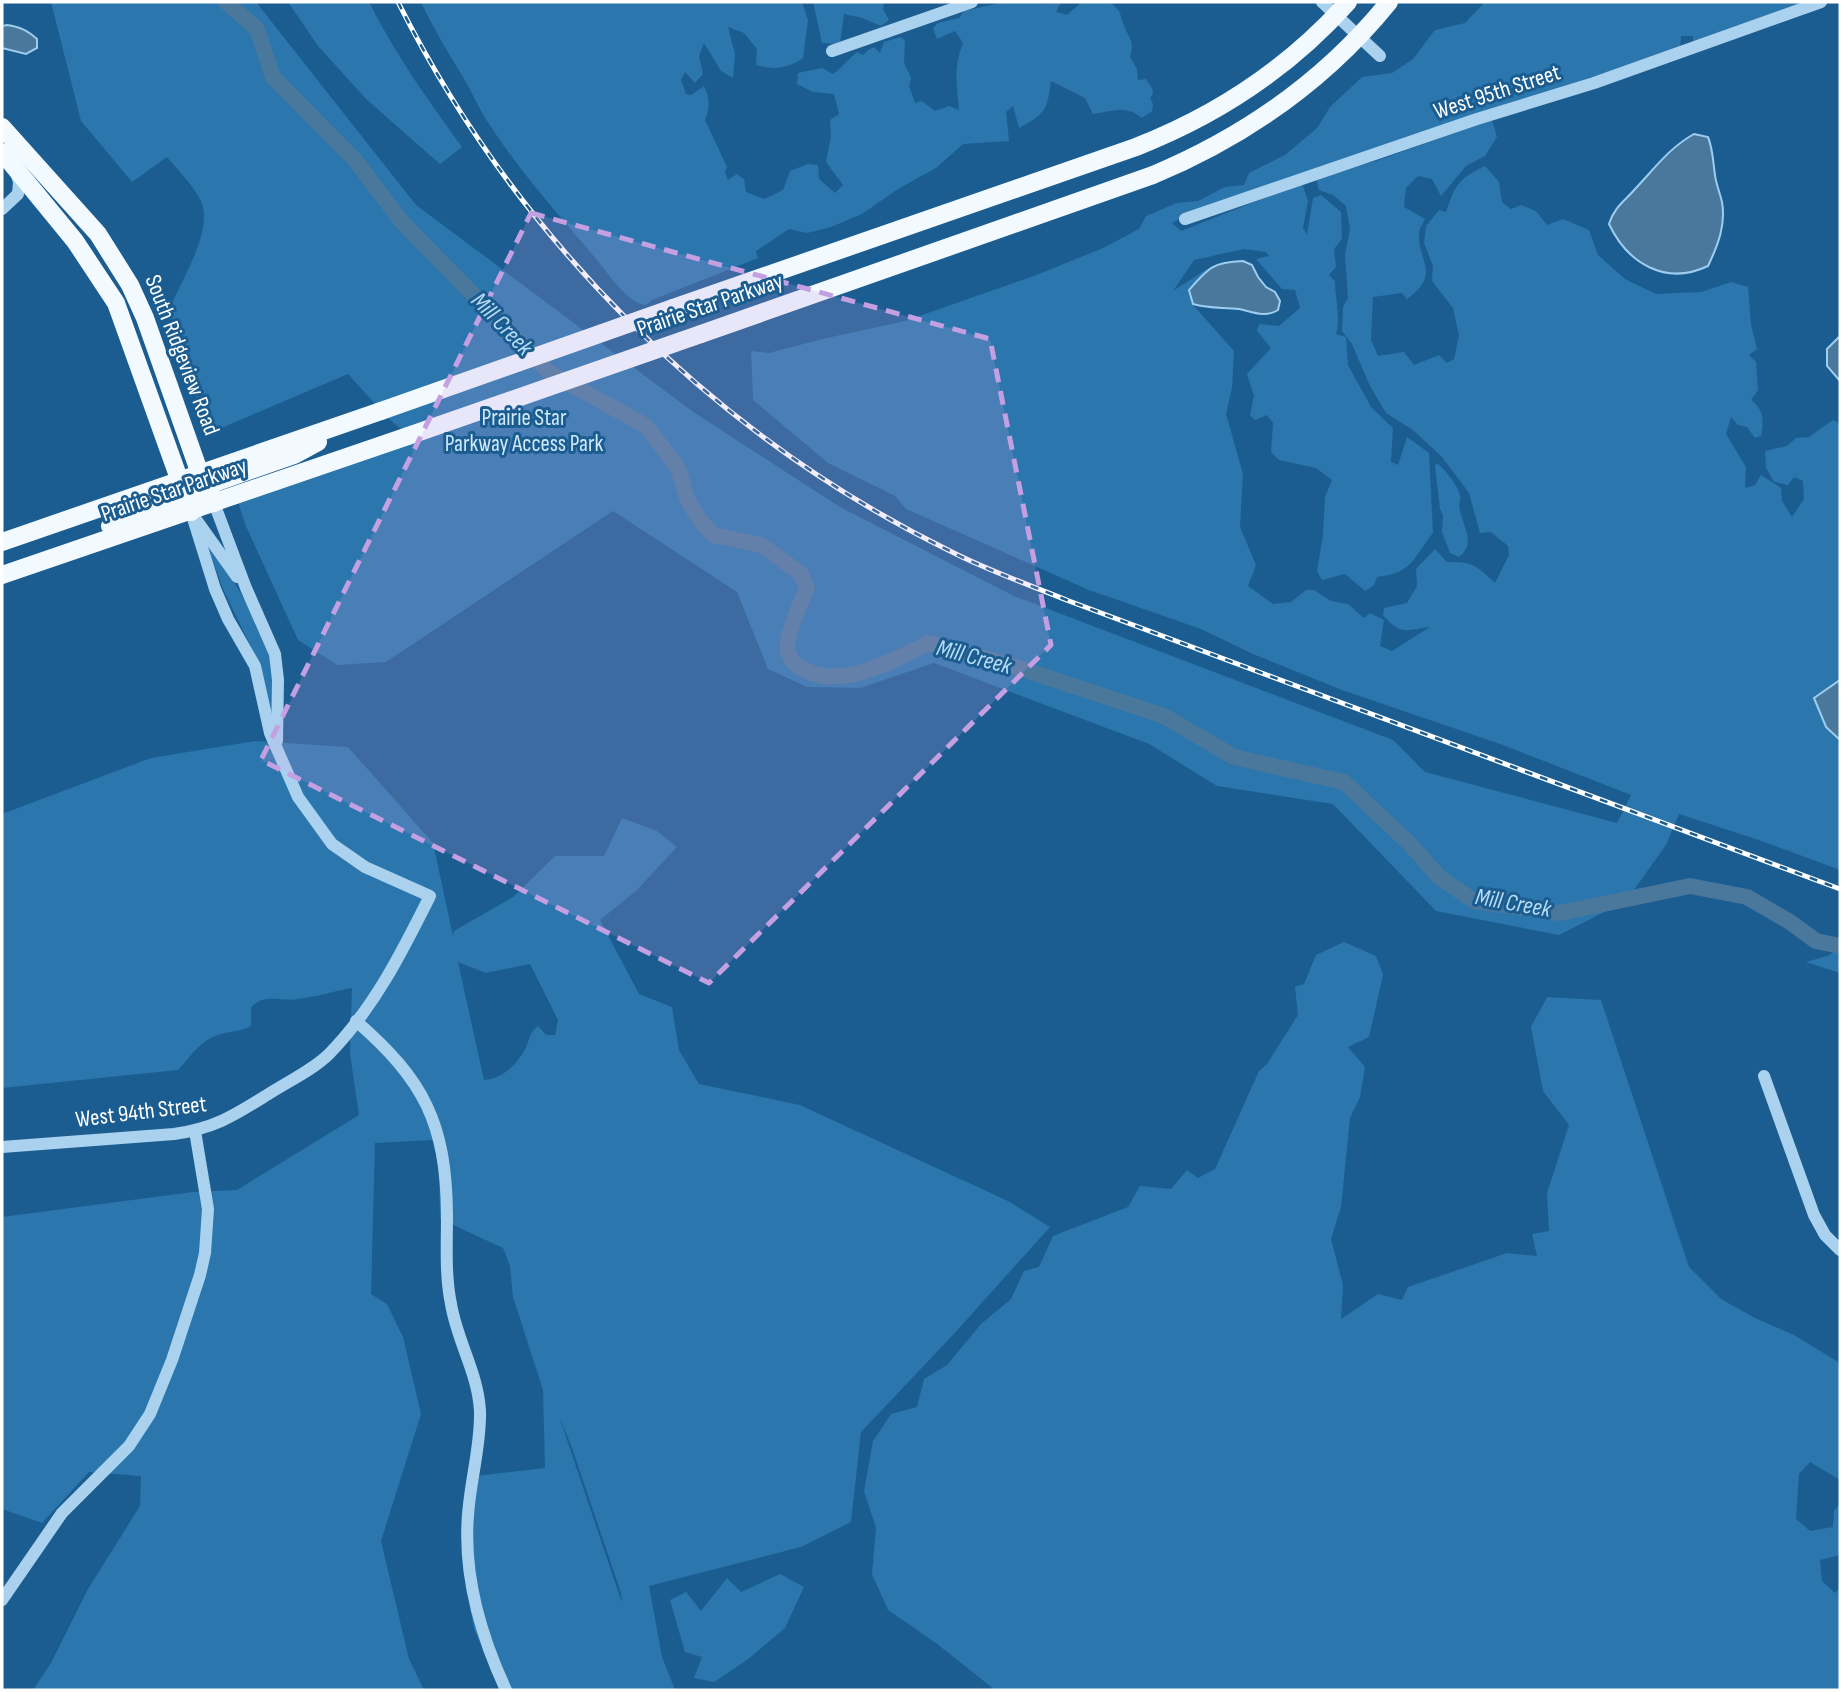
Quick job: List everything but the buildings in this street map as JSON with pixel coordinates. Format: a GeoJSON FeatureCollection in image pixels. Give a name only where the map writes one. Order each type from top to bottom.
{"type":"FeatureCollection","features":[{"type":"Feature","properties":{"kind":"main road","name":"Prairie Star Parkway"},"geometry":{"type":"LineString","coordinates":[[2,542],[151,491],[179,492],[207,488],[408,436],[1153,174],[1188,160],[1242,131],[1281,105],[1332,64],[1360,37],[1389,2]]}},
{"type":"Feature","properties":{"kind":"main road","name":"Prairie Star Parkway"},"geometry":{"type":"LineString","coordinates":[[207,488],[349,422],[1136,147],[1184,127],[1266,78],[1313,39],[1342,8]]}},
{"type":"Feature","properties":{"kind":"main road","name":"South Ridgeview Road"},"geometry":{"type":"LineString","coordinates":[[2,127],[98,234],[131,285],[207,488]]}},
{"type":"Feature","properties":{"kind":"main road","name":"South Ridgeview Road"},"geometry":{"type":"LineString","coordinates":[[2,152],[75,241],[116,303],[179,492],[191,512]]}},
{"type":"Feature","properties":{"kind":"main road"},"geometry":{"type":"LineString","coordinates":[[191,512],[195,498],[207,488]]}},
{"type":"Feature","properties":{"kind":"main road"},"geometry":{"type":"LineString","coordinates":[[46,559],[62,546],[179,492]]}},
{"type":"Feature","properties":{"kind":"main road","name":"Prairie Star Parkway"},"geometry":{"type":"LineString","coordinates":[[2,575],[191,512]]}},
{"type":"Feature","properties":{"kind":"street"},"geometry":{"type":"LineString","coordinates":[[832,51],[972,2]]}},
{"type":"Feature","properties":{"kind":"street"},"geometry":{"type":"LineString","coordinates":[[1322,2],[1342,8],[1360,37],[1380,55]]}},
{"type":"Feature","properties":{"kind":"street","name":"West 95th Street"},"geometry":{"type":"LineString","coordinates":[[1185,219],[1477,119],[1594,83],[1821,2]]}},
{"type":"Feature","properties":{"kind":"street"},"geometry":{"type":"LineString","coordinates":[[2,209],[18,194],[19,182],[15,168]]}},
{"type":"Feature","properties":{"kind":"street"},"geometry":{"type":"LineString","coordinates":[[18,194],[38,196]]}},
{"type":"Feature","properties":{"kind":"street","name":"South Ridgeview Road"},"geometry":{"type":"LineString","coordinates":[[207,488],[275,654],[278,680],[276,735],[279,755]]}},
{"type":"Feature","properties":{"kind":"street"},"geometry":{"type":"LineString","coordinates":[[191,512],[246,588]]}},
{"type":"Feature","properties":{"kind":"street","name":"South Ridgeview Road"},"geometry":{"type":"LineString","coordinates":[[191,512],[215,589],[255,666],[270,733],[279,755]]}},
{"type":"Feature","properties":{"kind":"street","name":"West 94th Street"},"geometry":{"type":"LineString","coordinates":[[2,1147],[195,1131],[224,1122],[328,1055],[373,1000],[397,963],[430,896],[365,867],[332,844],[298,797],[279,755]]}},
{"type":"Feature","properties":{"kind":"street"},"geometry":{"type":"LineString","coordinates":[[356,1021],[406,1069],[423,1097],[440,1140],[447,1187],[450,1303],[477,1387],[480,1413],[468,1515],[470,1573],[479,1619],[506,1690]]}},
{"type":"Feature","properties":{"kind":"street"},"geometry":{"type":"LineString","coordinates":[[1764,1076],[1814,1215],[1825,1235],[1840,1250]]}},
{"type":"Feature","properties":{"kind":"street"},"geometry":{"type":"LineString","coordinates":[[2,1600],[62,1513],[128,1446],[150,1414],[176,1348],[205,1253],[208,1209],[195,1131]]}},
{"type":"Feature","properties":{"kind":"highlighted area"},"geometry":{"type":"Polygon","coordinates":[[[531,213],[990,339],[1051,645],[709,983],[261,760],[531,213]]]}},
{"type":"Feature","properties":{"kind":"green space","name":"Prairie Star Parkway Access Park"},"geometry":{"type":"Polygon","coordinates":[[[51,2],[256,2],[416,205],[692,411],[840,507],[1014,596],[1393,740],[1425,772],[1617,823],[1631,795],[1503,745],[1342,690],[1253,654],[1201,629],[1089,590],[906,509],[895,496],[828,463],[753,400],[751,351],[769,353],[905,321],[1034,276],[1103,248],[1139,229],[1146,216],[1177,203],[1198,201],[1225,187],[1244,185],[1249,173],[1285,155],[1317,128],[1330,107],[1362,77],[1392,73],[1413,59],[1435,30],[1465,23],[1485,2],[1817,2],[1693,44],[1693,36],[1681,36],[1680,47],[1184,216],[1172,223],[1181,231],[1302,183],[1308,201],[1303,228],[1307,235],[1313,198],[1321,195],[1341,212],[1342,239],[1334,249],[1336,267],[1329,275],[1335,281],[1338,315],[1336,334],[1346,337],[1348,365],[1371,407],[1393,428],[1391,462],[1398,465],[1407,437],[1429,453],[1433,533],[1411,563],[1398,572],[1377,577],[1374,585],[1365,591],[1345,574],[1322,580],[1317,571],[1325,497],[1332,480],[1316,468],[1279,460],[1271,452],[1273,423],[1267,415],[1255,420],[1250,415],[1254,396],[1247,374],[1271,348],[1257,331],[1259,324],[1279,326],[1300,308],[1295,290],[1282,289],[1256,259],[1269,256],[1266,252],[1244,249],[1194,260],[1173,291],[1207,269],[1189,290],[1193,305],[1234,351],[1232,388],[1226,414],[1243,474],[1240,527],[1256,565],[1248,586],[1273,604],[1291,602],[1306,590],[1314,590],[1331,601],[1348,604],[1364,618],[1370,613],[1384,620],[1380,646],[1392,651],[1430,627],[1399,629],[1383,615],[1384,608],[1407,603],[1417,586],[1416,569],[1435,549],[1447,562],[1463,562],[1474,566],[1495,583],[1509,555],[1508,546],[1491,532],[1480,533],[1469,493],[1442,457],[1413,430],[1386,413],[1370,386],[1352,344],[1342,331],[1343,307],[1348,298],[1345,255],[1350,229],[1346,206],[1333,195],[1319,190],[1317,181],[1327,175],[1376,161],[1492,120],[1497,137],[1485,156],[1466,166],[1441,196],[1432,179],[1418,176],[1406,188],[1404,207],[1425,219],[1419,234],[1426,275],[1418,290],[1407,299],[1402,293],[1373,297],[1371,340],[1378,356],[1404,352],[1414,365],[1439,355],[1447,363],[1454,359],[1459,335],[1453,308],[1432,281],[1433,266],[1424,243],[1426,226],[1439,210],[1446,212],[1459,183],[1485,166],[1499,182],[1502,202],[1511,209],[1521,205],[1536,211],[1547,225],[1563,219],[1589,230],[1598,255],[1625,279],[1656,294],[1701,292],[1731,282],[1748,287],[1751,324],[1757,349],[1749,355],[1756,362],[1758,390],[1751,400],[1761,411],[1762,431],[1761,436],[1755,438],[1747,427],[1738,425],[1731,417],[1726,434],[1746,467],[1745,488],[1755,485],[1761,475],[1781,488],[1782,501],[1792,517],[1804,499],[1803,481],[1794,477],[1788,485],[1774,482],[1766,468],[1765,451],[1787,446],[1796,438],[1809,437],[1833,420],[1840,423],[1840,870],[1679,814],[1666,845],[1626,901],[1559,935],[1436,911],[1333,804],[1217,786],[1149,744],[934,663],[860,688],[807,687],[768,669],[737,592],[613,511],[386,662],[337,665],[298,640],[245,524],[236,495],[403,431],[348,374],[207,434],[169,309],[200,240],[204,213],[201,201],[190,183],[167,157],[132,182],[81,121],[51,2]]]}},
{"type":"Feature","properties":{"kind":"green space"},"geometry":{"type":"Polygon","coordinates":[[[288,2],[369,2],[424,94],[462,147],[440,164],[366,99],[318,46],[288,2]]]}},
{"type":"Feature","properties":{"kind":"green space"},"geometry":{"type":"Polygon","coordinates":[[[421,2],[802,2],[808,20],[803,58],[780,68],[756,65],[757,49],[744,33],[728,27],[735,54],[733,78],[721,71],[704,43],[699,56],[703,74],[695,83],[685,72],[681,80],[686,94],[691,95],[704,86],[709,103],[705,120],[727,167],[725,172],[728,180],[737,174],[744,179],[746,192],[764,199],[783,190],[790,171],[808,164],[818,165],[819,179],[835,193],[843,185],[826,162],[831,136],[830,120],[839,114],[834,94],[813,92],[797,84],[798,73],[822,68],[833,74],[857,52],[863,55],[874,47],[880,53],[884,42],[900,37],[905,40],[904,63],[911,78],[909,86],[915,103],[922,101],[935,111],[949,106],[959,110],[957,68],[963,43],[955,31],[937,39],[933,28],[938,23],[959,18],[964,11],[1004,2],[1061,2],[1056,12],[1067,15],[1082,2],[1110,2],[1120,12],[1131,40],[1130,57],[1137,69],[1138,80],[1146,79],[1152,88],[1152,111],[1142,118],[1125,110],[1093,114],[1085,98],[1051,81],[1044,110],[1035,119],[1019,128],[1013,106],[1006,112],[1009,141],[963,144],[936,168],[898,189],[862,214],[831,227],[807,233],[789,229],[756,251],[758,258],[652,300],[646,305],[632,299],[618,286],[514,159],[485,118],[421,2]]]}},
{"type":"Feature","properties":{"kind":"green space"},"geometry":{"type":"Polygon","coordinates":[[[813,2],[884,2],[883,9],[889,20],[881,26],[844,14],[840,44],[822,43],[813,2]]]}},
{"type":"Feature","properties":{"kind":"green space"},"geometry":{"type":"Polygon","coordinates":[[[1437,463],[1450,477],[1460,495],[1459,509],[1468,541],[1459,557],[1450,553],[1442,532],[1443,515],[1435,466],[1437,463]]]}},
{"type":"Feature","properties":{"kind":"green space"},"geometry":{"type":"Polygon","coordinates":[[[205,539],[255,618],[270,652],[274,674],[275,727],[257,659],[223,589],[205,539]]]}},
{"type":"Feature","properties":{"kind":"green space"},"geometry":{"type":"Polygon","coordinates":[[[255,741],[348,747],[433,843],[453,936],[454,931],[513,897],[555,856],[604,856],[622,818],[657,831],[677,847],[636,891],[600,920],[639,994],[672,1007],[679,1050],[699,1084],[800,1105],[1008,1201],[1050,1227],[861,1432],[851,1522],[801,1547],[649,1586],[662,1657],[675,1690],[500,1690],[474,1629],[463,1568],[461,1517],[468,1477],[545,1468],[543,1390],[513,1297],[510,1266],[503,1248],[440,1219],[439,1166],[433,1140],[375,1143],[371,1294],[387,1304],[403,1337],[421,1414],[381,1541],[409,1659],[424,1690],[33,1690],[51,1663],[88,1589],[140,1506],[141,1476],[89,1472],[42,1523],[2,1509],[2,1217],[193,1192],[237,1190],[359,1115],[350,1054],[352,988],[292,1000],[262,1000],[251,1007],[251,1026],[206,1041],[178,1070],[2,1088],[2,814],[151,758],[255,741]],[[458,962],[484,1080],[498,1077],[515,1064],[538,1026],[546,1035],[555,1035],[558,1020],[530,964],[486,973],[458,962]],[[559,1416],[622,1603],[621,1593],[559,1416]]]}},
{"type":"Feature","properties":{"kind":"green space"},"geometry":{"type":"Polygon","coordinates":[[[1344,942],[1376,956],[1383,975],[1369,1037],[1348,1047],[1365,1067],[1360,1097],[1350,1118],[1341,1207],[1331,1239],[1343,1285],[1341,1319],[1378,1294],[1402,1300],[1408,1287],[1507,1253],[1537,1256],[1532,1234],[1549,1231],[1547,1193],[1569,1125],[1543,1091],[1531,1027],[1547,997],[1601,1000],[1689,1267],[1721,1299],[1794,1335],[1840,1363],[1840,1480],[1810,1462],[1799,1474],[1796,1519],[1810,1531],[1833,1527],[1834,1511],[1840,1504],[1840,1555],[1820,1560],[1822,1581],[1835,1593],[1840,1588],[1840,1690],[995,1690],[936,1643],[888,1610],[872,1574],[876,1528],[864,1491],[873,1441],[891,1414],[917,1407],[924,1379],[947,1365],[981,1324],[1011,1299],[1024,1271],[1039,1267],[1053,1236],[1128,1207],[1140,1186],[1171,1189],[1187,1170],[1198,1178],[1215,1169],[1259,1071],[1267,1064],[1298,1015],[1295,987],[1304,984],[1316,955],[1344,942]]]}},
{"type":"Feature","properties":{"kind":"green space"},"geometry":{"type":"Polygon","coordinates":[[[1834,952],[1840,953],[1840,973],[1806,962],[1827,956],[1834,952]]]}},
{"type":"Feature","properties":{"kind":"green space"},"geometry":{"type":"Polygon","coordinates":[[[780,1574],[804,1587],[785,1628],[747,1660],[714,1682],[694,1678],[702,1657],[685,1652],[670,1600],[686,1592],[701,1611],[727,1578],[741,1592],[780,1574]]]}},
{"type":"Feature","properties":{"kind":"shaded area"},"geometry":{"type":"Polygon","coordinates":[[[2,26],[23,29],[37,39],[37,48],[26,54],[2,48],[2,26]]]}},
{"type":"Feature","properties":{"kind":"shaded area"},"geometry":{"type":"Polygon","coordinates":[[[1694,134],[1708,137],[1711,146],[1723,210],[1720,235],[1708,266],[1677,274],[1663,272],[1638,260],[1617,238],[1609,224],[1617,209],[1663,159],[1694,134]]]}},
{"type":"Feature","properties":{"kind":"shaded area"},"geometry":{"type":"Polygon","coordinates":[[[1243,261],[1252,265],[1266,287],[1275,292],[1280,301],[1278,310],[1264,314],[1193,304],[1189,290],[1207,271],[1225,263],[1243,261]]]}},
{"type":"Feature","properties":{"kind":"shaded area"},"geometry":{"type":"Polygon","coordinates":[[[1840,336],[1840,381],[1827,366],[1827,349],[1840,336]]]}},
{"type":"Feature","properties":{"kind":"shaded area"},"geometry":{"type":"Polygon","coordinates":[[[1840,680],[1840,740],[1826,727],[1814,698],[1840,680]]]}},
{"type":"Feature","properties":{"kind":"waterway","name":"Mill Creek"},"geometry":{"type":"LineString","coordinates":[[226,2],[257,29],[273,77],[355,160],[403,223],[550,373],[646,426],[678,468],[688,501],[713,535],[761,545],[801,574],[807,588],[791,627],[787,647],[794,662],[811,673],[845,676],[862,672],[929,643],[1013,666],[1164,716],[1234,757],[1344,782],[1410,844],[1439,877],[1474,901],[1560,913],[1690,886],[1747,897],[1816,941],[1840,946]]}},
{"type":"Feature","properties":{"kind":"railway"},"geometry":{"type":"LineString","coordinates":[[398,2],[446,89],[501,171],[563,249],[630,322],[703,389],[781,450],[864,504],[995,572],[1840,889]]}}]}
